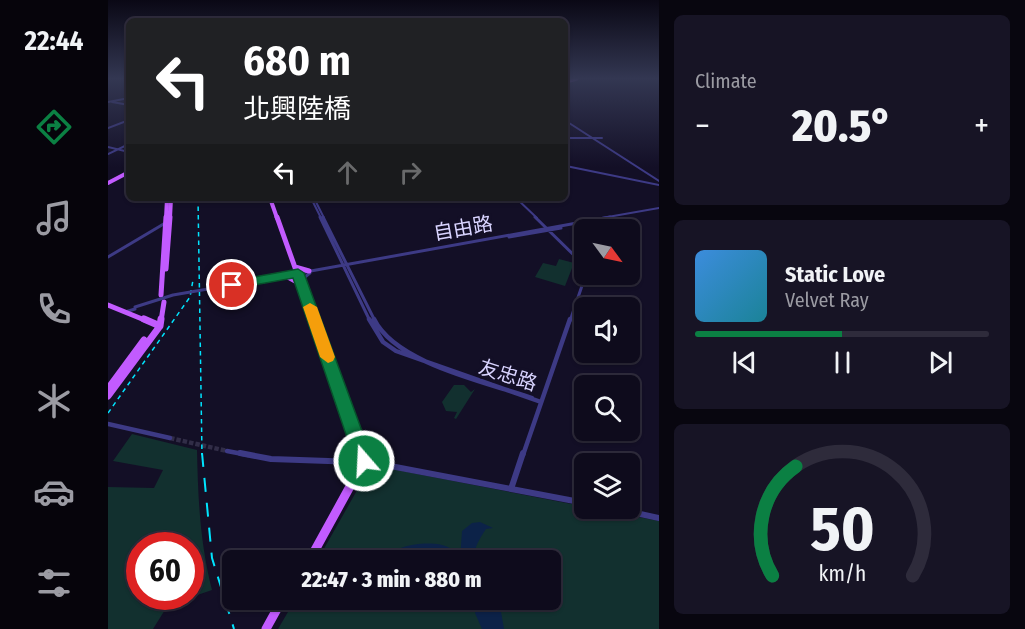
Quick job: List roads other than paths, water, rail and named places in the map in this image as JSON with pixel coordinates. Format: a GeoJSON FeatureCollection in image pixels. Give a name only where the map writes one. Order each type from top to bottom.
{"type":"FeatureCollection","features":[{"type":"Feature","properties":{"kind":"main road"},"geometry":{"type":"LineString","coordinates":[[108,183],[126,174]]}},
{"type":"Feature","properties":{"kind":"main road"},"geometry":{"type":"LineString","coordinates":[[108,396],[156,325],[163,299],[170,201]]}},
{"type":"Feature","properties":{"kind":"main road"},"geometry":{"type":"LineString","coordinates":[[269,201],[361,462],[313,550]]}},
{"type":"Feature","properties":{"kind":"main road"},"geometry":{"type":"LineString","coordinates":[[294,272],[309,272]]}},
{"type":"Feature","properties":{"kind":"main road"},"geometry":{"type":"LineString","coordinates":[[108,305],[156,325]]}},
{"type":"Feature","properties":{"kind":"main road"},"geometry":{"type":"LineString","coordinates":[[108,389],[156,325]]}},
{"type":"Feature","properties":{"kind":"main road"},"geometry":{"type":"LineString","coordinates":[[266,629],[278,610]]}},
{"type":"Feature","properties":{"kind":"main road"},"geometry":{"type":"LineString","coordinates":[[270,629],[280,610]]}},
{"type":"Feature","properties":{"kind":"street"},"geometry":{"type":"LineString","coordinates":[[108,128],[126,121]]}},
{"type":"Feature","properties":{"kind":"street"},"geometry":{"type":"LineString","coordinates":[[568,121],[658,182]]}},
{"type":"Feature","properties":{"kind":"street"},"geometry":{"type":"LineString","coordinates":[[568,138],[602,138]]}},
{"type":"Feature","properties":{"kind":"street"},"geometry":{"type":"LineString","coordinates":[[108,150],[126,144]]}},
{"type":"Feature","properties":{"kind":"street"},"geometry":{"type":"LineString","coordinates":[[108,150],[116,149],[126,152]]}},
{"type":"Feature","properties":{"kind":"street"},"geometry":{"type":"LineString","coordinates":[[568,166],[658,182]]}},
{"type":"Feature","properties":{"kind":"street","name":"友忠路"},"geometry":{"type":"LineString","coordinates":[[314,201],[375,332],[391,348],[541,402]]}},
{"type":"Feature","properties":{"kind":"street"},"geometry":{"type":"LineString","coordinates":[[519,201],[574,253]]}},
{"type":"Feature","properties":{"kind":"street","name":"自由路"},"geometry":{"type":"LineString","coordinates":[[309,272],[659,209]]}},
{"type":"Feature","properties":{"kind":"street"},"geometry":{"type":"LineString","coordinates":[[108,257],[167,222]]}},
{"type":"Feature","properties":{"kind":"street"},"geometry":{"type":"LineString","coordinates":[[125,312],[172,297],[294,272],[309,272]]}},
{"type":"Feature","properties":{"kind":"street"},"geometry":{"type":"LineString","coordinates":[[512,489],[582,285]]}},
{"type":"Feature","properties":{"kind":"street"},"geometry":{"type":"LineString","coordinates":[[108,424],[170,438]]}},
{"type":"Feature","properties":{"kind":"street"},"geometry":{"type":"LineString","coordinates":[[227,451],[271,459],[361,462],[574,501]]}},
{"type":"Feature","properties":{"kind":"street"},"geometry":{"type":"LineString","coordinates":[[640,514],[659,518]]}},
{"type":"Feature","properties":{"kind":"water"},"geometry":{"type":"Polygon","coordinates":[[[480,522],[493,528],[486,529],[476,550],[461,550],[462,531],[472,523],[480,522]]]}},
{"type":"Feature","properties":{"kind":"water"},"geometry":{"type":"Polygon","coordinates":[[[425,544],[443,545],[452,550],[397,550],[425,544]]]}},
{"type":"Feature","properties":{"kind":"water"},"geometry":{"type":"Polygon","coordinates":[[[477,610],[501,610],[504,629],[482,629],[475,613],[477,610]]]}},
{"type":"Feature","properties":{"kind":"tunnel"},"geometry":{"type":"LineString","coordinates":[[170,438],[227,451]]}},
{"type":"Feature","properties":{"kind":"railway"},"geometry":{"type":"LineString","coordinates":[[198,201],[202,455]]}},
{"type":"Feature","properties":{"kind":"railway"},"geometry":{"type":"LineString","coordinates":[[108,413],[190,297],[193,280]]}},
{"type":"Feature","properties":{"kind":"railway"},"geometry":{"type":"LineString","coordinates":[[202,453],[212,558],[234,629]]}}]}
